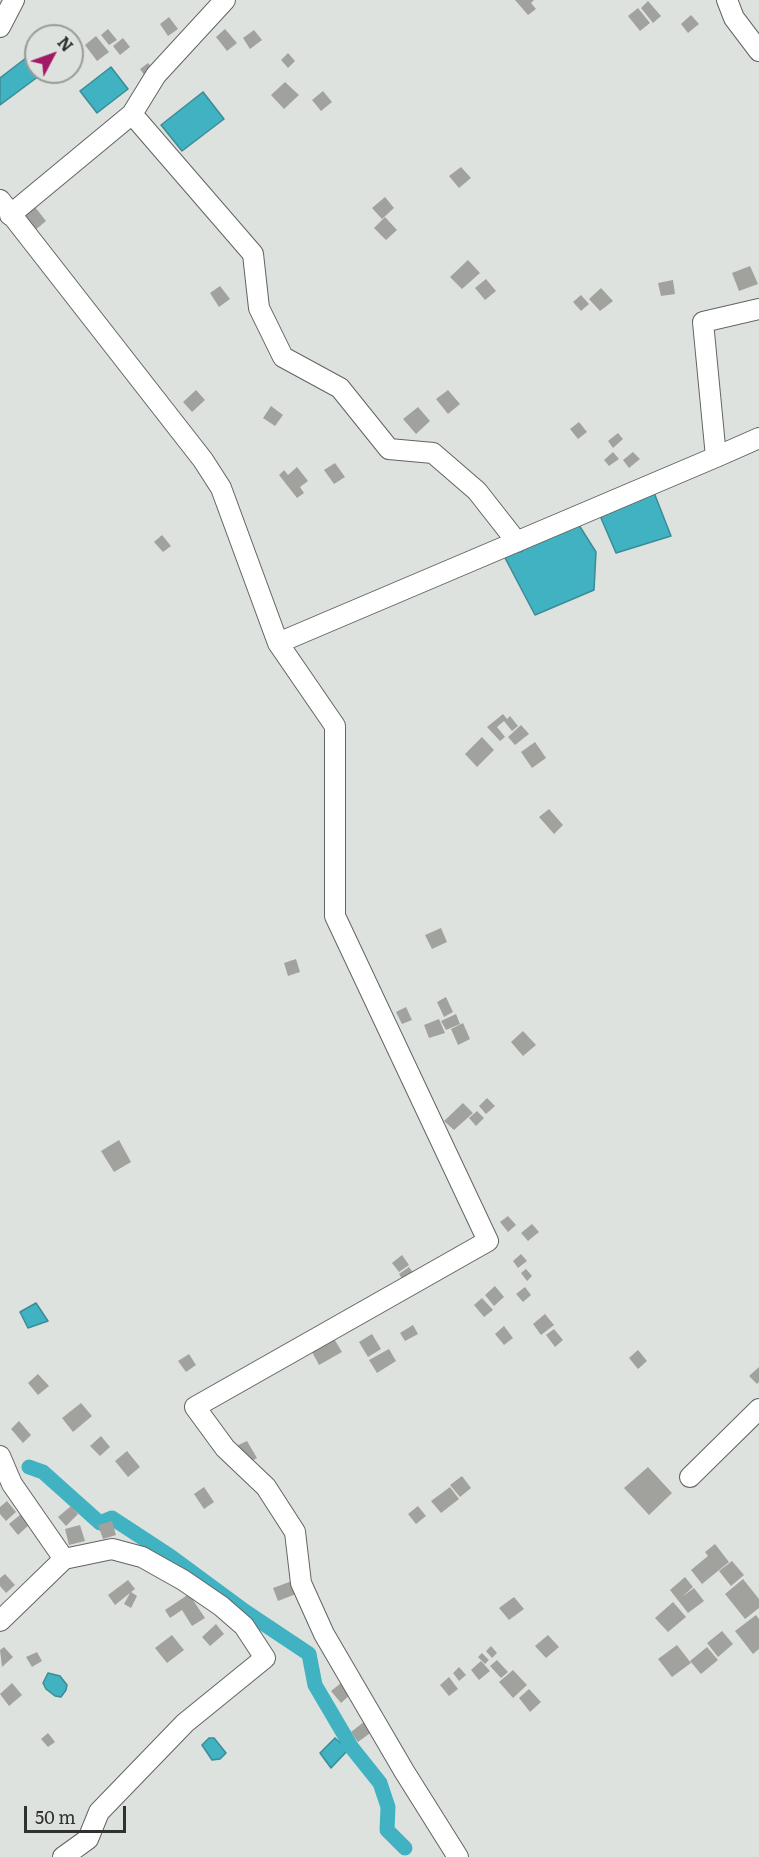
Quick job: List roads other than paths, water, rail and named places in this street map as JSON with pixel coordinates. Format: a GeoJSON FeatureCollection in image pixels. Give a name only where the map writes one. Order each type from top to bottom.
{"type":"FeatureCollection","features":[{"type":"Feature","properties":{"kind":"street"},"geometry":{"type":"LineString","coordinates":[[0,27],[14,0]]}},
{"type":"Feature","properties":{"kind":"street"},"geometry":{"type":"LineString","coordinates":[[225,0],[156,75],[132,114],[5,208],[174,420],[215,478],[278,643],[334,726],[335,916],[489,1241],[195,1407],[225,1448],[266,1487],[295,1532],[301,1583],[324,1634],[404,1771],[458,1857]]}},
{"type":"Feature","properties":{"kind":"street"},"geometry":{"type":"LineString","coordinates":[[727,0],[734,18],[759,51]]}},
{"type":"Feature","properties":{"kind":"street"},"geometry":{"type":"LineString","coordinates":[[132,114],[253,254],[258,308],[283,357],[340,388],[389,449],[433,453],[477,491],[517,542]]}},
{"type":"Feature","properties":{"kind":"street"},"geometry":{"type":"LineString","coordinates":[[716,457],[703,322],[759,309]]}},
{"type":"Feature","properties":{"kind":"street"},"geometry":{"type":"LineString","coordinates":[[278,643],[759,438]]}},
{"type":"Feature","properties":{"kind":"street"},"geometry":{"type":"LineString","coordinates":[[690,1477],[759,1409]]}},
{"type":"Feature","properties":{"kind":"street"},"geometry":{"type":"LineString","coordinates":[[0,1456],[12,1484],[64,1558]]}},
{"type":"Feature","properties":{"kind":"street"},"geometry":{"type":"LineString","coordinates":[[0,1621],[64,1558],[112,1549],[142,1557],[183,1580],[221,1606],[244,1626],[265,1658],[185,1723],[99,1812],[88,1839],[63,1857]]}},
{"type":"Feature","properties":{"kind":"water"},"geometry":{"type":"Polygon","coordinates":[[[24,60],[24,84],[28,84],[0,105],[0,78],[24,60]]]}},
{"type":"Feature","properties":{"kind":"water"},"geometry":{"type":"Polygon","coordinates":[[[111,67],[128,89],[97,113],[80,91],[111,67]]]}},
{"type":"Feature","properties":{"kind":"water"},"geometry":{"type":"Polygon","coordinates":[[[203,92],[224,119],[182,151],[161,125],[203,92]]]}},
{"type":"Feature","properties":{"kind":"water"},"geometry":{"type":"Polygon","coordinates":[[[653,490],[671,536],[616,553],[601,518],[604,509],[653,490]]]}},
{"type":"Feature","properties":{"kind":"water"},"geometry":{"type":"Polygon","coordinates":[[[577,522],[596,552],[594,590],[535,615],[504,556],[577,522]]]}},
{"type":"Feature","properties":{"kind":"water"},"geometry":{"type":"Polygon","coordinates":[[[36,1303],[48,1321],[28,1328],[20,1312],[36,1303]]]}},
{"type":"Feature","properties":{"kind":"water"},"geometry":{"type":"Polygon","coordinates":[[[48,1673],[60,1676],[67,1685],[61,1697],[55,1696],[46,1689],[43,1683],[48,1673]]]}},
{"type":"Feature","properties":{"kind":"water"},"geometry":{"type":"Polygon","coordinates":[[[209,1738],[214,1738],[226,1753],[220,1759],[212,1760],[202,1745],[209,1738]]]}},
{"type":"Feature","properties":{"kind":"water"},"geometry":{"type":"Polygon","coordinates":[[[335,1738],[348,1750],[331,1768],[320,1753],[335,1738]]]}},
{"type":"Feature","properties":{"kind":"waterway"},"geometry":{"type":"LineString","coordinates":[[29,1467],[43,1472],[100,1523],[112,1518],[309,1654],[315,1685],[352,1748],[380,1783],[388,1807],[387,1830],[405,1848]]}}]}
